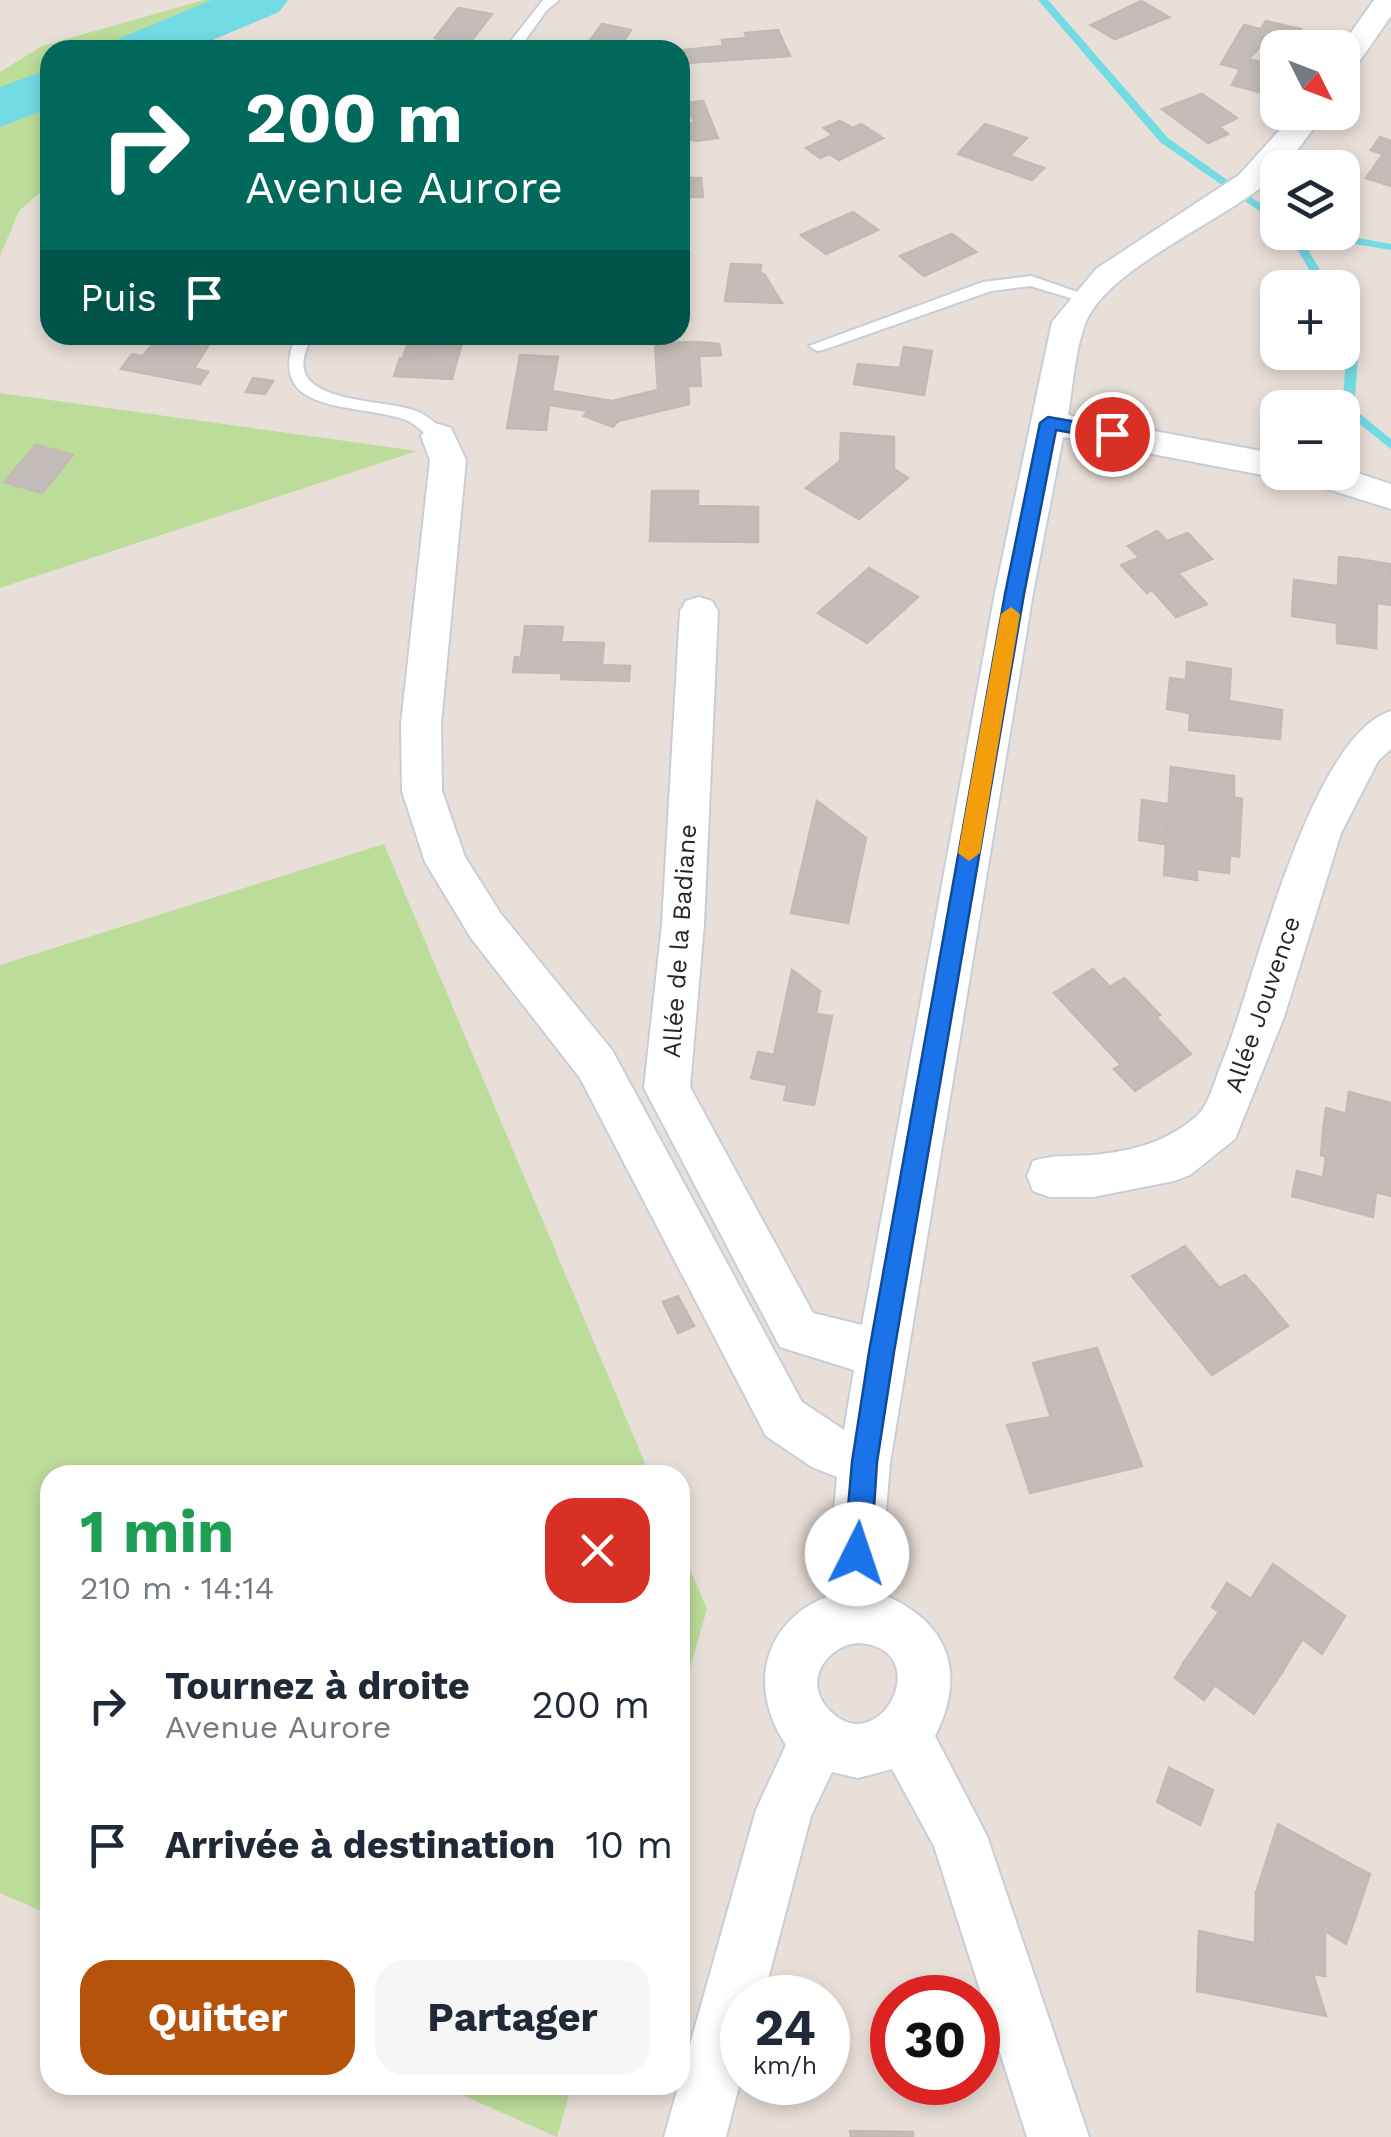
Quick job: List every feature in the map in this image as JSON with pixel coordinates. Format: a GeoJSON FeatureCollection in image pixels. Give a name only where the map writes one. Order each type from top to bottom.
{"type":"FeatureCollection","features":[{"type":"Feature","properties":{"kind":"street"},"geometry":{"type":"LineString","coordinates":[[1360,40],[1388,0]]}},
{"type":"Feature","properties":{"kind":"street"},"geometry":{"type":"LineString","coordinates":[[851,1614],[864,1462],[882,1352],[1014,594],[1064,339],[1084,297],[1109,270],[1235,192],[1294,130]]}},
{"type":"Feature","properties":{"kind":"street"},"geometry":{"type":"LineString","coordinates":[[1048,423],[1260,463]]}},
{"type":"Feature","properties":{"kind":"street"},"geometry":{"type":"LineString","coordinates":[[439,436],[448,460],[421,741],[422,791],[446,862],[486,926],[596,1064],[784,1419],[830,1450],[864,1462]]}},
{"type":"Feature","properties":{"kind":"street"},"geometry":{"type":"LineString","coordinates":[[1360,487],[1391,497]]}},
{"type":"Feature","properties":{"kind":"street","name":"Allée de la Badiane"},"geometry":{"type":"LineString","coordinates":[[699,611],[683,924],[667,1088],[797,1331],[845,1346],[882,1352]]}},
{"type":"Feature","properties":{"kind":"street","name":"Allée Jouvence"},"geometry":{"type":"LineString","coordinates":[[1050,1176],[1093,1176],[1174,1160],[1219,1124],[1262,1017],[1320,833],[1364,750],[1391,726]]}},
{"type":"Feature","properties":{"kind":"street"},"geometry":{"type":"LineString","coordinates":[[851,1614],[875,1617],[896,1628],[912,1646],[923,1670],[924,1695],[916,1718],[902,1737],[883,1748],[861,1752],[839,1749],[819,1738],[798,1708],[792,1673],[798,1650],[812,1632],[830,1620],[851,1614]]}},
{"type":"Feature","properties":{"kind":"street"},"geometry":{"type":"LineString","coordinates":[[902,1737],[925,1769],[960,1836],[1058,2137]]}},
{"type":"Feature","properties":{"kind":"street"},"geometry":{"type":"LineString","coordinates":[[695,2137],[784,1810],[819,1738]]}},
{"type":"Feature","properties":{"kind":"lane"},"geometry":{"type":"LineString","coordinates":[[518,40],[542,6],[552,0]]}},
{"type":"Feature","properties":{"kind":"lane"},"geometry":{"type":"LineString","coordinates":[[817,346],[989,286],[1031,281],[1084,297]]}},
{"type":"Feature","properties":{"kind":"lane"},"geometry":{"type":"LineString","coordinates":[[298,345],[295,369],[306,388],[334,402],[408,415],[439,436]]}},
{"type":"Feature","properties":{"kind":"green space"},"geometry":{"type":"Polygon","coordinates":[[[204,0],[259,0],[213,40],[63,40],[204,0]]]}},
{"type":"Feature","properties":{"kind":"green space"},"geometry":{"type":"Polygon","coordinates":[[[40,47],[40,193],[19,211],[0,256],[0,72],[40,47]]]}},
{"type":"Feature","properties":{"kind":"green space"},"geometry":{"type":"Polygon","coordinates":[[[0,393],[417,451],[0,588],[0,393]]]}},
{"type":"Feature","properties":{"kind":"green space"},"geometry":{"type":"Polygon","coordinates":[[[384,844],[646,1465],[40,1465],[40,1911],[0,1893],[0,965],[384,844]]]}},
{"type":"Feature","properties":{"kind":"green space"},"geometry":{"type":"Polygon","coordinates":[[[690,1569],[707,1609],[690,1668],[690,1569]]]}},
{"type":"Feature","properties":{"kind":"green space"},"geometry":{"type":"Polygon","coordinates":[[[462,2095],[569,2095],[557,2137],[462,2095]]]}},
{"type":"Feature","properties":{"kind":"building"},"geometry":{"type":"Polygon","coordinates":[[[1141,1],[1169,17],[1115,39],[1091,25],[1141,1]]]}},
{"type":"Feature","properties":{"kind":"building"},"geometry":{"type":"Polygon","coordinates":[[[458,8],[492,14],[472,40],[435,38],[458,8]]]}},
{"type":"Feature","properties":{"kind":"building"},"geometry":{"type":"Polygon","coordinates":[[[1266,21],[1301,29],[1265,30],[1261,29],[1266,21]]]}},
{"type":"Feature","properties":{"kind":"building"},"geometry":{"type":"Polygon","coordinates":[[[602,24],[631,30],[624,40],[590,40],[602,24]]]}},
{"type":"Feature","properties":{"kind":"building"},"geometry":{"type":"Polygon","coordinates":[[[1244,25],[1264,30],[1260,30],[1260,47],[1248,59],[1260,62],[1260,92],[1232,85],[1240,69],[1221,64],[1244,25]]]}},
{"type":"Feature","properties":{"kind":"building"},"geometry":{"type":"Polygon","coordinates":[[[778,30],[782,39],[748,43],[745,33],[778,30]]]}},
{"type":"Feature","properties":{"kind":"building"},"geometry":{"type":"Polygon","coordinates":[[[746,38],[748,43],[782,39],[790,56],[690,63],[690,49],[723,46],[722,40],[746,38]]]}},
{"type":"Feature","properties":{"kind":"building"},"geometry":{"type":"Polygon","coordinates":[[[1202,94],[1237,118],[1219,127],[1228,134],[1208,143],[1162,109],[1202,94]]]}},
{"type":"Feature","properties":{"kind":"building"},"geometry":{"type":"Polygon","coordinates":[[[703,101],[718,138],[690,140],[690,123],[695,123],[690,102],[703,101]]]}},
{"type":"Feature","properties":{"kind":"building"},"geometry":{"type":"Polygon","coordinates":[[[840,121],[853,128],[861,124],[883,138],[839,160],[829,154],[820,158],[806,148],[833,135],[824,128],[840,121]]]}},
{"type":"Feature","properties":{"kind":"building"},"geometry":{"type":"Polygon","coordinates":[[[985,124],[1006,131],[999,140],[1019,146],[1010,156],[1044,168],[1032,180],[958,154],[985,124]]]}},
{"type":"Feature","properties":{"kind":"building"},"geometry":{"type":"Polygon","coordinates":[[[1006,131],[1027,138],[1019,146],[999,140],[1006,131]]]}},
{"type":"Feature","properties":{"kind":"building"},"geometry":{"type":"Polygon","coordinates":[[[1380,137],[1391,141],[1391,186],[1366,178],[1383,154],[1371,150],[1380,137]]]}},
{"type":"Feature","properties":{"kind":"building"},"geometry":{"type":"Polygon","coordinates":[[[690,178],[701,178],[703,197],[690,197],[690,178]]]}},
{"type":"Feature","properties":{"kind":"building"},"geometry":{"type":"Polygon","coordinates":[[[853,212],[878,230],[826,254],[801,235],[853,212]]]}},
{"type":"Feature","properties":{"kind":"building"},"geometry":{"type":"Polygon","coordinates":[[[952,234],[976,252],[924,276],[900,256],[952,234]]]}},
{"type":"Feature","properties":{"kind":"building"},"geometry":{"type":"Polygon","coordinates":[[[731,264],[761,265],[760,273],[782,303],[725,301],[731,264]]]}},
{"type":"Feature","properties":{"kind":"building"},"geometry":{"type":"Polygon","coordinates":[[[719,344],[721,355],[699,356],[701,386],[688,386],[689,404],[618,421],[613,427],[584,416],[588,411],[549,405],[546,430],[507,428],[520,355],[558,357],[552,391],[612,401],[658,390],[655,345],[719,344]]]}},
{"type":"Feature","properties":{"kind":"building"},"geometry":{"type":"Polygon","coordinates":[[[152,345],[208,346],[194,368],[208,372],[200,384],[121,369],[132,354],[143,356],[152,345]]]}},
{"type":"Feature","properties":{"kind":"building"},"geometry":{"type":"Polygon","coordinates":[[[407,345],[426,345],[422,360],[403,358],[407,345]]]}},
{"type":"Feature","properties":{"kind":"building"},"geometry":{"type":"Polygon","coordinates":[[[427,345],[461,345],[452,379],[394,376],[400,358],[422,360],[427,345]]]}},
{"type":"Feature","properties":{"kind":"building"},"geometry":{"type":"Polygon","coordinates":[[[904,347],[932,351],[924,395],[854,384],[858,364],[900,368],[904,347]]]}},
{"type":"Feature","properties":{"kind":"building"},"geometry":{"type":"Polygon","coordinates":[[[253,378],[273,381],[265,394],[246,392],[253,378]]]}},
{"type":"Feature","properties":{"kind":"building"},"geometry":{"type":"Polygon","coordinates":[[[841,433],[894,437],[894,469],[908,478],[859,519],[806,488],[840,461],[841,433]]]}},
{"type":"Feature","properties":{"kind":"building"},"geometry":{"type":"Polygon","coordinates":[[[36,445],[73,455],[42,493],[4,482],[36,445]]]}},
{"type":"Feature","properties":{"kind":"building"},"geometry":{"type":"Polygon","coordinates":[[[652,491],[698,491],[698,506],[758,507],[758,542],[650,541],[652,491]]]}},
{"type":"Feature","properties":{"kind":"building"},"geometry":{"type":"Polygon","coordinates":[[[1157,531],[1171,545],[1139,557],[1128,546],[1157,531]]]}},
{"type":"Feature","properties":{"kind":"building"},"geometry":{"type":"Polygon","coordinates":[[[1188,533],[1212,559],[1178,573],[1207,604],[1176,617],[1152,590],[1147,593],[1121,565],[1171,545],[1167,541],[1188,533]]]}},
{"type":"Feature","properties":{"kind":"building"},"geometry":{"type":"Polygon","coordinates":[[[1339,557],[1358,559],[1357,589],[1338,586],[1339,557]]]}},
{"type":"Feature","properties":{"kind":"building"},"geometry":{"type":"Polygon","coordinates":[[[1358,559],[1390,564],[1391,605],[1377,603],[1376,648],[1337,643],[1337,623],[1292,616],[1294,580],[1357,589],[1358,559]]]}},
{"type":"Feature","properties":{"kind":"building"},"geometry":{"type":"Polygon","coordinates":[[[869,568],[918,597],[867,643],[818,613],[869,568]]]}},
{"type":"Feature","properties":{"kind":"building"},"geometry":{"type":"Polygon","coordinates":[[[525,626],[563,627],[561,642],[604,643],[602,665],[630,666],[629,681],[561,679],[562,673],[513,672],[515,657],[521,658],[525,626]]]}},
{"type":"Feature","properties":{"kind":"building"},"geometry":{"type":"Polygon","coordinates":[[[1187,662],[1231,669],[1229,701],[1282,710],[1280,739],[1189,730],[1192,681],[1186,681],[1187,662]]]}},
{"type":"Feature","properties":{"kind":"building"},"geometry":{"type":"Polygon","coordinates":[[[1170,678],[1192,681],[1190,713],[1167,709],[1170,678]]]}},
{"type":"Feature","properties":{"kind":"building"},"geometry":{"type":"Polygon","coordinates":[[[1171,767],[1234,776],[1234,797],[1226,796],[1226,813],[1241,816],[1239,857],[1230,855],[1229,873],[1197,869],[1197,880],[1164,875],[1171,767]]]}},
{"type":"Feature","properties":{"kind":"building"},"geometry":{"type":"Polygon","coordinates":[[[1226,796],[1242,799],[1241,816],[1226,813],[1226,796]]]}},
{"type":"Feature","properties":{"kind":"building"},"geometry":{"type":"Polygon","coordinates":[[[1142,800],[1168,804],[1164,844],[1139,840],[1142,800]]]}},
{"type":"Feature","properties":{"kind":"building"},"geometry":{"type":"Polygon","coordinates":[[[817,801],[866,838],[848,923],[791,913],[817,801]]]}},
{"type":"Feature","properties":{"kind":"building"},"geometry":{"type":"Polygon","coordinates":[[[1093,969],[1127,1004],[1141,995],[1191,1054],[1135,1091],[1114,1069],[1121,1065],[1054,993],[1093,969]]]}},
{"type":"Feature","properties":{"kind":"building"},"geometry":{"type":"Polygon","coordinates":[[[792,970],[820,991],[816,1014],[832,1016],[814,1105],[784,1100],[787,1085],[751,1078],[758,1052],[774,1055],[792,970]]]}},
{"type":"Feature","properties":{"kind":"building"},"geometry":{"type":"Polygon","coordinates":[[[1124,978],[1141,995],[1127,1004],[1110,987],[1124,978]]]}},
{"type":"Feature","properties":{"kind":"building"},"geometry":{"type":"Polygon","coordinates":[[[1349,1092],[1391,1103],[1391,1196],[1376,1192],[1373,1217],[1292,1196],[1297,1171],[1337,1181],[1340,1161],[1321,1155],[1323,1131],[1343,1136],[1349,1092]]]}},
{"type":"Feature","properties":{"kind":"building"},"geometry":{"type":"Polygon","coordinates":[[[1326,1108],[1347,1114],[1343,1136],[1323,1131],[1326,1108]]]}},
{"type":"Feature","properties":{"kind":"building"},"geometry":{"type":"Polygon","coordinates":[[[1326,1157],[1340,1161],[1337,1181],[1323,1178],[1326,1157]]]}},
{"type":"Feature","properties":{"kind":"building"},"geometry":{"type":"Polygon","coordinates":[[[1185,1246],[1236,1308],[1262,1294],[1288,1326],[1212,1375],[1132,1276],[1185,1246]]]}},
{"type":"Feature","properties":{"kind":"building"},"geometry":{"type":"Polygon","coordinates":[[[1245,1275],[1262,1294],[1236,1308],[1219,1288],[1245,1275]]]}},
{"type":"Feature","properties":{"kind":"building"},"geometry":{"type":"Polygon","coordinates":[[[678,1296],[694,1326],[678,1333],[663,1302],[678,1296]]]}},
{"type":"Feature","properties":{"kind":"building"},"geometry":{"type":"Polygon","coordinates":[[[1097,1348],[1142,1466],[1030,1493],[1015,1447],[1058,1439],[1033,1363],[1097,1348]]]}},
{"type":"Feature","properties":{"kind":"building"},"geometry":{"type":"Polygon","coordinates":[[[1051,1417],[1058,1439],[1015,1447],[1007,1425],[1051,1417]]]}},
{"type":"Feature","properties":{"kind":"building"},"geometry":{"type":"Polygon","coordinates":[[[1273,1564],[1345,1616],[1322,1654],[1287,1627],[1275,1646],[1291,1657],[1283,1671],[1267,1659],[1239,1703],[1184,1662],[1219,1612],[1235,1624],[1273,1564]]]}},
{"type":"Feature","properties":{"kind":"building"},"geometry":{"type":"Polygon","coordinates":[[[1227,1583],[1251,1599],[1235,1624],[1212,1607],[1227,1583]]]}},
{"type":"Feature","properties":{"kind":"building"},"geometry":{"type":"Polygon","coordinates":[[[1287,1627],[1302,1640],[1291,1657],[1275,1646],[1287,1627]]]}},
{"type":"Feature","properties":{"kind":"building"},"geometry":{"type":"Polygon","coordinates":[[[1267,1659],[1283,1671],[1254,1714],[1239,1703],[1267,1659]]]}},
{"type":"Feature","properties":{"kind":"building"},"geometry":{"type":"Polygon","coordinates":[[[1184,1662],[1215,1685],[1204,1700],[1175,1678],[1184,1662]]]}},
{"type":"Feature","properties":{"kind":"building"},"geometry":{"type":"Polygon","coordinates":[[[1169,1768],[1184,1775],[1170,1809],[1157,1802],[1169,1768]]]}},
{"type":"Feature","properties":{"kind":"building"},"geometry":{"type":"Polygon","coordinates":[[[1184,1775],[1213,1790],[1200,1825],[1170,1809],[1184,1775]]]}},
{"type":"Feature","properties":{"kind":"building"},"geometry":{"type":"Polygon","coordinates":[[[1278,1824],[1349,1863],[1340,1890],[1361,1901],[1346,1944],[1313,1924],[1313,1974],[1326,2016],[1197,1991],[1199,1931],[1268,1946],[1269,1899],[1256,1893],[1278,1824]]]}},
{"type":"Feature","properties":{"kind":"building"},"geometry":{"type":"Polygon","coordinates":[[[1349,1863],[1370,1874],[1361,1901],[1340,1890],[1349,1863]]]}},
{"type":"Feature","properties":{"kind":"building"},"geometry":{"type":"Polygon","coordinates":[[[1256,1893],[1269,1899],[1268,1946],[1255,1943],[1256,1893]]]}},
{"type":"Feature","properties":{"kind":"building"},"geometry":{"type":"Polygon","coordinates":[[[1313,1924],[1325,1932],[1325,1976],[1313,1974],[1313,1924]]]}},
{"type":"Feature","properties":{"kind":"building"},"geometry":{"type":"Polygon","coordinates":[[[850,2131],[913,2132],[913,2137],[851,2137],[850,2131]]]}},
{"type":"Feature","properties":{"kind":"waterway"},"geometry":{"type":"LineString","coordinates":[[164,40],[260,0]]}},
{"type":"Feature","properties":{"kind":"waterway"},"geometry":{"type":"LineString","coordinates":[[1043,0],[1164,140],[1260,208]]}},
{"type":"Feature","properties":{"kind":"waterway"},"geometry":{"type":"LineString","coordinates":[[0,109],[40,91]]}},
{"type":"Feature","properties":{"kind":"waterway"},"geometry":{"type":"LineString","coordinates":[[1360,242],[1391,247]]}},
{"type":"Feature","properties":{"kind":"waterway"},"geometry":{"type":"LineString","coordinates":[[1303,250],[1315,270]]}},
{"type":"Feature","properties":{"kind":"waterway"},"geometry":{"type":"LineString","coordinates":[[1351,370],[1348,410],[1391,445]]}},
{"type":"Feature","properties":{"kind":"slow traffic"},"geometry":{"type":"LineString","coordinates":[[969,853],[1011,614]]}},
{"type":"Feature","properties":{"kind":"route"},"geometry":{"type":"LineString","coordinates":[[857,1554],[864,1462],[882,1352],[1014,594],[1048,423],[1112,434]]}}]}
